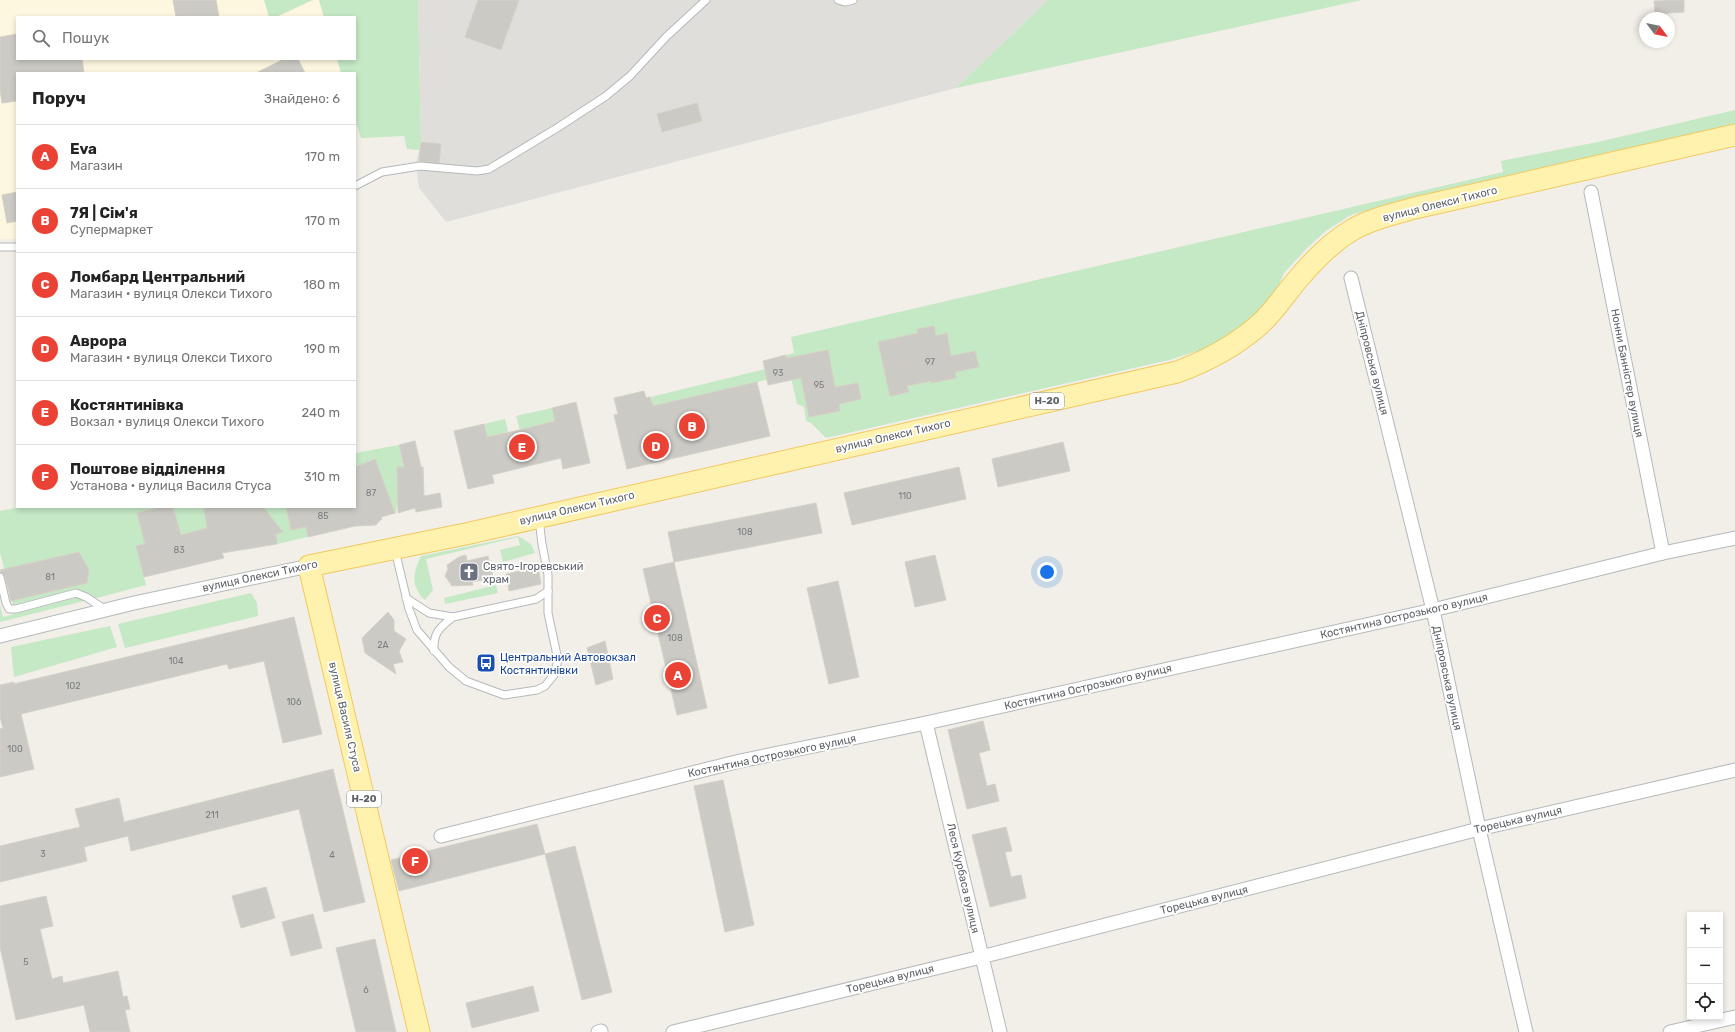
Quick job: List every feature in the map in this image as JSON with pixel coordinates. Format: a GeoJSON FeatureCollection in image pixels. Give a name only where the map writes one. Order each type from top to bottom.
{"type":"FeatureCollection","features":[{"type":"Feature","properties":{"kind":"main road","name":"вулиця Олекси Тихого"},"geometry":{"type":"LineString","coordinates":[[309,566],[539,517],[1177,372],[1201,363],[1221,352],[1259,325],[1298,279],[1326,250],[1352,230],[1367,223],[1415,208],[1735,135]]}},
{"type":"Feature","properties":{"kind":"main road","name":"вулиця Василя Стуса"},"geometry":{"type":"LineString","coordinates":[[309,566],[419,1032]]}},
{"type":"Feature","properties":{"kind":"street","name":"Нонни Банністер вулиця"},"geometry":{"type":"LineString","coordinates":[[1591,192],[1663,553]]}},
{"type":"Feature","properties":{"kind":"street","name":"Дніпровська вулиця"},"geometry":{"type":"LineString","coordinates":[[1352,278],[1433,610],[1479,829],[1526,1032]]}},
{"type":"Feature","properties":{"kind":"street","name":"Костянтина Острозького вулиця"},"geometry":{"type":"LineString","coordinates":[[442,836],[740,761],[926,723],[1433,610],[1663,553],[1735,538]]}},
{"type":"Feature","properties":{"kind":"street","name":"вулиця Олекси Тихого"},"geometry":{"type":"LineString","coordinates":[[0,636],[106,610],[309,566]]}},
{"type":"Feature","properties":{"kind":"street","name":"Леся Курбаса вулиця"},"geometry":{"type":"LineString","coordinates":[[926,723],[1000,1032]]}},
{"type":"Feature","properties":{"kind":"street","name":"Торецька вулиця"},"geometry":{"type":"LineString","coordinates":[[673,1032],[981,957],[1479,829],[1735,770]]}},
{"type":"Feature","properties":{"kind":"street"},"geometry":{"type":"LineString","coordinates":[[1670,1032],[1735,1017]]}},
{"type":"Feature","properties":{"kind":"lane"},"geometry":{"type":"LineString","coordinates":[[356,185],[382,172],[420,166],[477,171],[489,169],[557,128],[606,96],[630,76],[666,37],[706,0]]}},
{"type":"Feature","properties":{"kind":"lane"},"geometry":{"type":"LineString","coordinates":[[838,0],[845,2],[853,0]]}},
{"type":"Feature","properties":{"kind":"lane"},"geometry":{"type":"LineString","coordinates":[[0,247],[16,247]]}},
{"type":"Feature","properties":{"kind":"lane"},"geometry":{"type":"LineString","coordinates":[[395,548],[406,598],[417,630],[449,667],[466,681],[504,695],[537,690],[545,686],[554,674],[558,660],[548,613],[548,575],[539,517]]}},
{"type":"Feature","properties":{"kind":"lane"},"geometry":{"type":"LineString","coordinates":[[0,577],[6,603],[9,609],[16,609],[76,593],[86,597],[106,610]]}},
{"type":"Feature","properties":{"kind":"lane"},"geometry":{"type":"LineString","coordinates":[[406,598],[429,612],[452,617],[536,599],[548,591]]}},
{"type":"Feature","properties":{"kind":"lane"},"geometry":{"type":"LineString","coordinates":[[434,651],[433,641],[440,627],[452,617]]}},
{"type":"Feature","properties":{"kind":"shaded area"},"geometry":{"type":"Polygon","coordinates":[[[0,0],[264,0],[269,16],[16,16],[16,60],[337,60],[341,72],[16,72],[16,239],[0,239],[0,0]]]}},
{"type":"Feature","properties":{"kind":"shaded area"},"geometry":{"type":"Polygon","coordinates":[[[313,0],[319,0],[324,16],[278,16],[313,0]]]}},
{"type":"Feature","properties":{"kind":"shaded area"},"geometry":{"type":"Polygon","coordinates":[[[418,0],[1048,0],[956,88],[446,222],[419,188],[416,163],[421,142],[418,0]]]}},
{"type":"Feature","properties":{"kind":"green space"},"geometry":{"type":"Polygon","coordinates":[[[264,0],[313,0],[278,16],[269,16],[264,0]]]}},
{"type":"Feature","properties":{"kind":"green space"},"geometry":{"type":"Polygon","coordinates":[[[319,0],[418,0],[421,142],[419,150],[407,149],[404,136],[361,138],[356,122],[356,72],[341,72],[337,60],[356,60],[356,16],[324,16],[319,0]]]}},
{"type":"Feature","properties":{"kind":"green space"},"geometry":{"type":"Polygon","coordinates":[[[1048,0],[1362,0],[956,88],[1048,0]]]}},
{"type":"Feature","properties":{"kind":"green space"},"geometry":{"type":"Polygon","coordinates":[[[1735,110],[1735,124],[1419,196],[1351,215],[1327,230],[1307,248],[1284,273],[1278,287],[1255,315],[1233,333],[1204,349],[1169,360],[826,438],[811,423],[806,421],[804,407],[797,404],[786,355],[794,353],[791,337],[1503,172],[1501,161],[1598,142],[1735,110]]]}},
{"type":"Feature","properties":{"kind":"green space"},"geometry":{"type":"Polygon","coordinates":[[[765,369],[767,378],[770,379],[618,414],[617,412],[652,404],[651,397],[765,369]]]}},
{"type":"Feature","properties":{"kind":"green space"},"geometry":{"type":"Polygon","coordinates":[[[552,408],[555,421],[520,430],[516,416],[552,408]]]}},
{"type":"Feature","properties":{"kind":"green space"},"geometry":{"type":"Polygon","coordinates":[[[505,419],[508,432],[487,437],[484,424],[505,419]]]}},
{"type":"Feature","properties":{"kind":"green space"},"geometry":{"type":"Polygon","coordinates":[[[399,445],[403,467],[397,468],[398,498],[396,513],[381,517],[374,459],[356,467],[356,453],[399,445]]]}},
{"type":"Feature","properties":{"kind":"green space"},"geometry":{"type":"Polygon","coordinates":[[[16,508],[156,508],[137,513],[141,528],[176,519],[173,508],[210,508],[204,509],[208,528],[136,546],[146,585],[93,599],[89,595],[76,589],[13,605],[0,552],[0,511],[16,508]],[[79,552],[10,568],[17,599],[87,583],[89,570],[79,552]]]}},
{"type":"Feature","properties":{"kind":"green space"},"geometry":{"type":"Polygon","coordinates":[[[263,508],[286,508],[291,530],[306,527],[308,537],[277,544],[275,527],[263,508]]]}},
{"type":"Feature","properties":{"kind":"green space"},"geometry":{"type":"Polygon","coordinates":[[[518,536],[531,544],[535,553],[503,562],[500,550],[520,545],[518,537],[426,559],[433,590],[425,600],[417,590],[414,579],[416,568],[421,556],[518,536]]]}},
{"type":"Feature","properties":{"kind":"green space"},"geometry":{"type":"Polygon","coordinates":[[[496,585],[498,593],[445,604],[444,598],[496,585]]]}},
{"type":"Feature","properties":{"kind":"green space"},"geometry":{"type":"Polygon","coordinates":[[[251,593],[257,603],[258,616],[125,648],[118,624],[251,593]]]}},
{"type":"Feature","properties":{"kind":"green space"},"geometry":{"type":"Polygon","coordinates":[[[77,597],[84,601],[0,622],[0,605],[3,617],[77,597]]]}},
{"type":"Feature","properties":{"kind":"green space"},"geometry":{"type":"Polygon","coordinates":[[[110,626],[117,647],[14,677],[11,647],[110,626]]]}},
{"type":"Feature","properties":{"kind":"building"},"geometry":{"type":"Polygon","coordinates":[[[173,0],[216,0],[219,16],[176,16],[173,0]]]}},
{"type":"Feature","properties":{"kind":"building"},"geometry":{"type":"Polygon","coordinates":[[[478,0],[519,0],[501,50],[465,37],[478,0]]]}},
{"type":"Feature","properties":{"kind":"building"},"geometry":{"type":"Polygon","coordinates":[[[1684,0],[1684,12],[1655,12],[1654,1],[1684,0]]]}},
{"type":"Feature","properties":{"kind":"building"},"geometry":{"type":"Polygon","coordinates":[[[16,34],[16,60],[82,60],[84,72],[16,72],[16,101],[2,103],[0,89],[0,37],[16,34]]]}},
{"type":"Feature","properties":{"kind":"building"},"geometry":{"type":"Polygon","coordinates":[[[282,60],[298,60],[304,72],[258,72],[282,60]]]}},
{"type":"Feature","properties":{"kind":"building"},"geometry":{"type":"Polygon","coordinates":[[[697,103],[702,121],[662,132],[657,114],[697,103]]]}},
{"type":"Feature","properties":{"kind":"building"},"geometry":{"type":"Polygon","coordinates":[[[421,142],[441,144],[439,163],[419,161],[421,142]]]}},
{"type":"Feature","properties":{"kind":"building"},"geometry":{"type":"Polygon","coordinates":[[[16,192],[16,221],[7,223],[2,195],[16,192]]]}},
{"type":"Feature","properties":{"kind":"building"},"geometry":{"type":"Polygon","coordinates":[[[934,326],[936,336],[947,333],[951,356],[975,351],[979,367],[955,372],[956,378],[907,386],[909,392],[890,396],[878,342],[918,333],[917,329],[934,326]]]}},
{"type":"Feature","properties":{"kind":"building"},"geometry":{"type":"Polygon","coordinates":[[[828,350],[835,387],[858,383],[861,399],[839,404],[840,411],[809,417],[801,378],[768,385],[763,361],[786,355],[787,358],[828,350]]]}},
{"type":"Feature","properties":{"kind":"building"},"geometry":{"type":"Polygon","coordinates":[[[757,382],[770,436],[627,469],[614,415],[618,414],[614,398],[644,391],[646,398],[650,397],[653,406],[757,382]]]}},
{"type":"Feature","properties":{"kind":"building"},"geometry":{"type":"Polygon","coordinates":[[[576,402],[590,463],[563,469],[561,458],[492,475],[494,483],[468,489],[454,431],[484,424],[487,437],[520,430],[555,421],[552,408],[576,402]]]}},
{"type":"Feature","properties":{"kind":"building"},"geometry":{"type":"Polygon","coordinates":[[[415,441],[421,467],[423,467],[424,496],[440,493],[442,507],[416,512],[415,508],[398,513],[397,467],[404,467],[399,445],[415,441]]]}},
{"type":"Feature","properties":{"kind":"building"},"geometry":{"type":"Polygon","coordinates":[[[1063,442],[1070,471],[998,487],[992,459],[1063,442]]]}},
{"type":"Feature","properties":{"kind":"building"},"geometry":{"type":"Polygon","coordinates":[[[375,459],[395,513],[381,517],[382,519],[376,525],[355,526],[308,537],[306,527],[291,530],[286,508],[356,508],[356,467],[375,459]]]}},
{"type":"Feature","properties":{"kind":"building"},"geometry":{"type":"Polygon","coordinates":[[[959,467],[966,499],[852,525],[844,493],[959,467]]]}},
{"type":"Feature","properties":{"kind":"building"},"geometry":{"type":"Polygon","coordinates":[[[816,503],[822,533],[674,562],[668,532],[816,503]]]}},
{"type":"Feature","properties":{"kind":"building"},"geometry":{"type":"Polygon","coordinates":[[[156,508],[173,508],[181,535],[207,528],[204,509],[264,508],[283,532],[276,534],[277,544],[222,553],[224,558],[144,577],[136,546],[145,544],[137,513],[156,508]]]}},
{"type":"Feature","properties":{"kind":"building"},"geometry":{"type":"Polygon","coordinates":[[[79,552],[89,570],[87,583],[11,601],[5,576],[0,572],[0,570],[79,552]]]}},
{"type":"Feature","properties":{"kind":"building","name":"Свято-Ігоревський храм"},"geometry":{"type":"Polygon","coordinates":[[[466,555],[467,561],[488,556],[493,578],[472,582],[473,585],[452,586],[445,576],[448,569],[447,565],[459,557],[466,555]]]}},
{"type":"Feature","properties":{"kind":"building"},"geometry":{"type":"Polygon","coordinates":[[[935,555],[946,600],[915,607],[905,562],[935,555]]]}},
{"type":"Feature","properties":{"kind":"building"},"geometry":{"type":"Polygon","coordinates":[[[674,562],[707,708],[677,715],[643,569],[674,562]]]}},
{"type":"Feature","properties":{"kind":"building"},"geometry":{"type":"Polygon","coordinates":[[[538,567],[541,584],[509,591],[506,574],[538,567]]]}},
{"type":"Feature","properties":{"kind":"building"},"geometry":{"type":"Polygon","coordinates":[[[838,581],[859,677],[829,684],[807,588],[838,581]]]}},
{"type":"Feature","properties":{"kind":"building"},"geometry":{"type":"Polygon","coordinates":[[[388,612],[394,620],[394,631],[406,639],[399,651],[403,662],[393,664],[396,674],[365,653],[362,638],[388,612]]]}},
{"type":"Feature","properties":{"kind":"building"},"geometry":{"type":"Polygon","coordinates":[[[294,617],[322,734],[283,743],[264,661],[229,669],[227,664],[21,714],[34,769],[0,777],[0,729],[3,728],[0,717],[0,685],[14,682],[14,684],[294,617]]]}},
{"type":"Feature","properties":{"kind":"building"},"geometry":{"type":"Polygon","coordinates":[[[605,641],[613,679],[596,685],[587,648],[605,641]]]}},
{"type":"Feature","properties":{"kind":"building"},"geometry":{"type":"Polygon","coordinates":[[[983,721],[990,750],[979,753],[987,786],[995,784],[999,801],[967,809],[948,730],[983,721]]]}},
{"type":"Feature","properties":{"kind":"building"},"geometry":{"type":"Polygon","coordinates":[[[333,769],[365,902],[324,912],[299,809],[131,851],[128,836],[84,847],[87,861],[0,882],[0,846],[80,827],[75,809],[119,798],[124,822],[333,769]]]}},
{"type":"Feature","properties":{"kind":"building"},"geometry":{"type":"Polygon","coordinates":[[[723,780],[754,925],[725,932],[694,786],[723,780]]]}},
{"type":"Feature","properties":{"kind":"building"},"geometry":{"type":"Polygon","coordinates":[[[537,824],[545,854],[399,891],[391,860],[537,824]]]}},
{"type":"Feature","properties":{"kind":"building"},"geometry":{"type":"Polygon","coordinates":[[[1006,827],[1012,851],[1005,852],[1011,877],[1021,875],[1026,898],[990,907],[972,835],[1006,827]]]}},
{"type":"Feature","properties":{"kind":"building"},"geometry":{"type":"Polygon","coordinates":[[[575,846],[612,992],[582,1000],[545,854],[575,846]]]}},
{"type":"Feature","properties":{"kind":"building"},"geometry":{"type":"Polygon","coordinates":[[[266,887],[275,918],[241,928],[232,896],[266,887]]]}},
{"type":"Feature","properties":{"kind":"building"},"geometry":{"type":"Polygon","coordinates":[[[46,896],[53,926],[40,929],[52,979],[62,976],[63,983],[118,971],[123,997],[127,996],[130,1009],[125,1010],[130,1032],[90,1032],[84,1005],[16,1020],[0,947],[0,906],[46,896]]]}},
{"type":"Feature","properties":{"kind":"building"},"geometry":{"type":"Polygon","coordinates":[[[313,914],[322,948],[291,956],[282,922],[313,914]]]}},
{"type":"Feature","properties":{"kind":"building"},"geometry":{"type":"Polygon","coordinates":[[[375,939],[396,1032],[356,1032],[336,948],[375,939]]]}},
{"type":"Feature","properties":{"kind":"building"},"geometry":{"type":"Polygon","coordinates":[[[533,986],[539,1011],[472,1028],[466,1003],[533,986]]]}},
{"type":"Feature","properties":{"kind":"place","name":"7Я | Сім'я"},"geometry":{"type":"Point","coordinates":[692,426]}},
{"type":"Feature","properties":{"kind":"place","name":"Аврора"},"geometry":{"type":"Point","coordinates":[656,446]}},
{"type":"Feature","properties":{"kind":"place","name":"Костянтинівка"},"geometry":{"type":"Point","coordinates":[522,447]}},
{"type":"Feature","properties":{"kind":"place","name":"Свято-Ігоревський храм"},"geometry":{"type":"Point","coordinates":[469,572]}},
{"type":"Feature","properties":{"kind":"place","name":"Ломбард Центральний"},"geometry":{"type":"Point","coordinates":[657,618]}},
{"type":"Feature","properties":{"kind":"place","name":"Центральний Автовокзал Костянтинівки"},"geometry":{"type":"Point","coordinates":[486,663]}},
{"type":"Feature","properties":{"kind":"place","name":"Eva"},"geometry":{"type":"Point","coordinates":[678,675]}},
{"type":"Feature","properties":{"kind":"place","name":"Поштове відділення"},"geometry":{"type":"Point","coordinates":[415,861]}}]}
